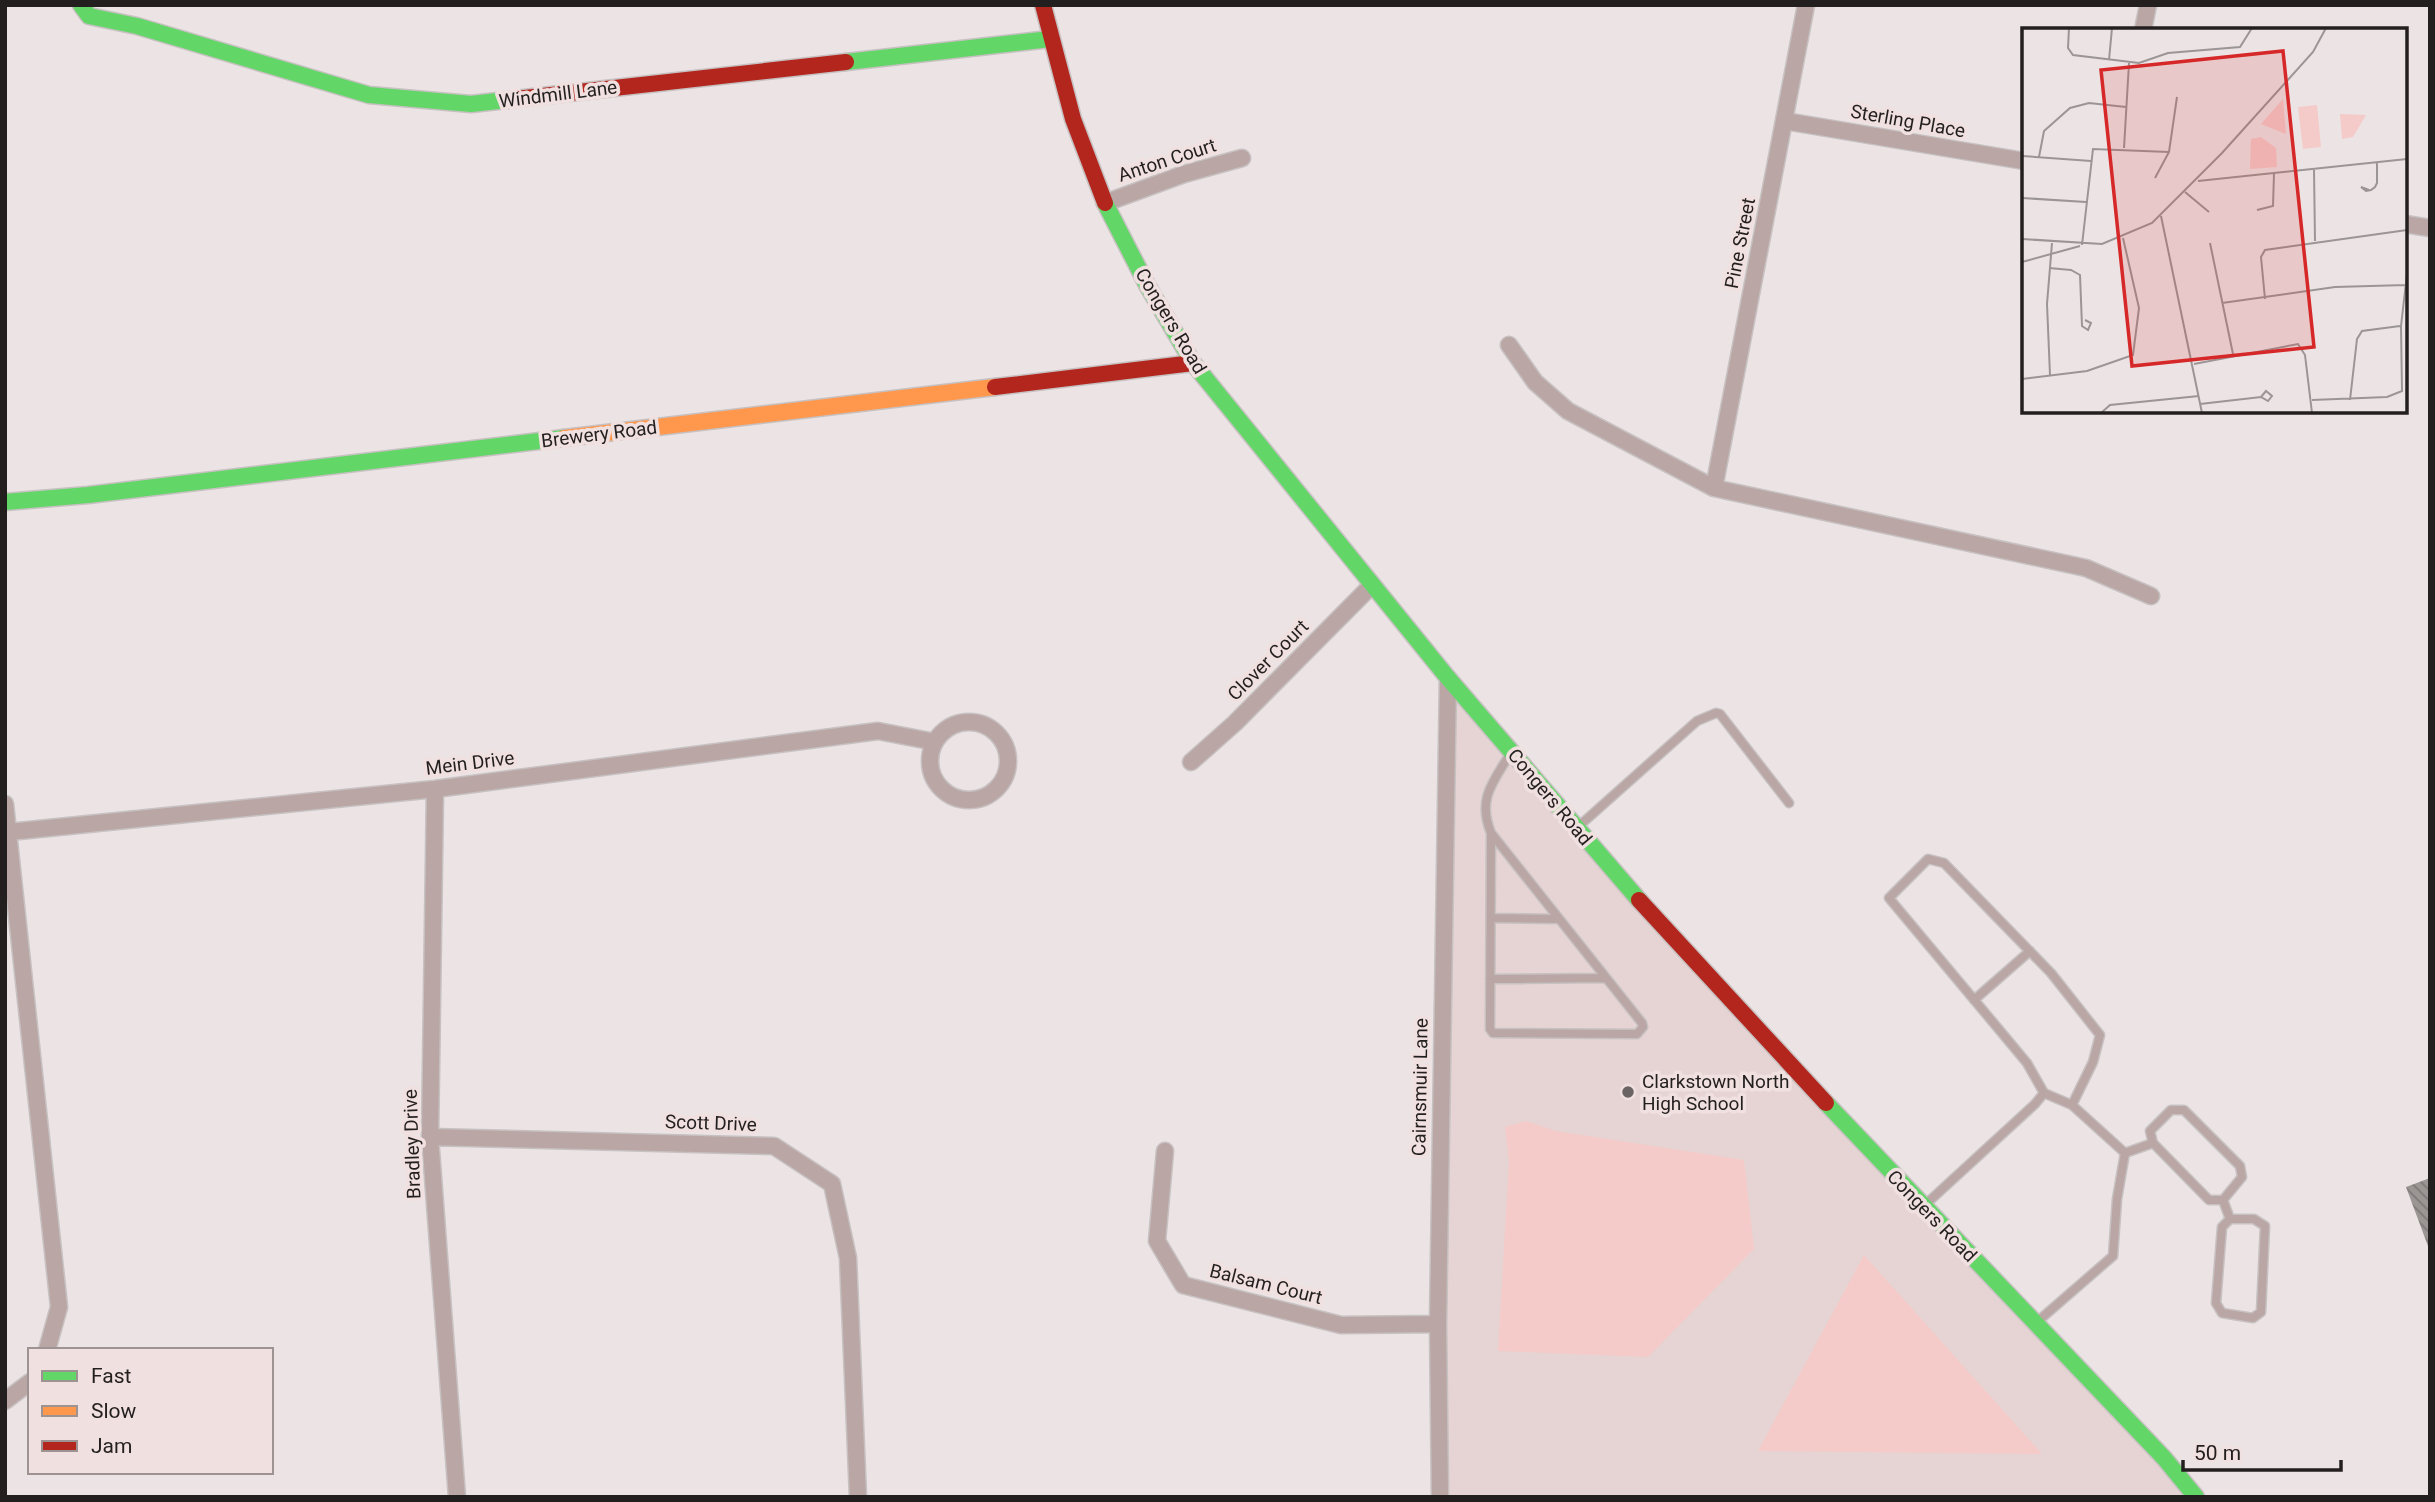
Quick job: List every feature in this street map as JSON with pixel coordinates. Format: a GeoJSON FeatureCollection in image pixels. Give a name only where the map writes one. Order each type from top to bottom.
{"type":"FeatureCollection","features":[{"type":"Feature","properties":{"kind":"street","name":"Windmill Lane"},"geometry":{"type":"LineString","coordinates":[[81,5],[89,16],[137,26],[369,95],[471,104],[1050,39]]}},
{"type":"Feature","properties":{"kind":"street","name":"Congers Road"},"geometry":{"type":"LineString","coordinates":[[1042,5],[1073,119],[1105,203],[1147,285],[1193,363],[1448,678],[1708,977],[1923,1207],[2164,1458],[2196,1497]]}},
{"type":"Feature","properties":{"kind":"street","name":"Pine Street"},"geometry":{"type":"LineString","coordinates":[[1714,488],[1805,5]]}},
{"type":"Feature","properties":{"kind":"street"},"geometry":{"type":"LineString","coordinates":[[2143,28],[2148,5]]}},
{"type":"Feature","properties":{"kind":"street","name":"Sterling Place"},"geometry":{"type":"LineString","coordinates":[[1785,121],[2022,161]]}},
{"type":"Feature","properties":{"kind":"street","name":"Anton Court"},"geometry":{"type":"LineString","coordinates":[[1105,203],[1184,174],[1242,158]]}},
{"type":"Feature","properties":{"kind":"street"},"geometry":{"type":"LineString","coordinates":[[2407,224],[2430,228]]}},
{"type":"Feature","properties":{"kind":"street"},"geometry":{"type":"LineString","coordinates":[[1509,345],[1535,382],[1568,411],[1714,488],[2085,568],[2151,596]]}},
{"type":"Feature","properties":{"kind":"street","name":"Brewery Road"},"geometry":{"type":"LineString","coordinates":[[5,502],[88,495],[1193,363]]}},
{"type":"Feature","properties":{"kind":"street","name":"Clover Court"},"geometry":{"type":"LineString","coordinates":[[1191,762],[1235,723],[1372,585]]}},
{"type":"Feature","properties":{"kind":"street","name":"Cairnsmuir Lane"},"geometry":{"type":"LineString","coordinates":[[1440,1497],[1438,1324],[1448,678]]}},
{"type":"Feature","properties":{"kind":"street"},"geometry":{"type":"LineString","coordinates":[[966,722],[990,729],[1000,738],[1006,750],[1005,775],[999,786],[989,795],[977,800],[952,797],[934,779],[930,767],[930,754],[935,742],[943,732],[966,722]]}},
{"type":"Feature","properties":{"kind":"street","name":"Mein Drive"},"geometry":{"type":"LineString","coordinates":[[9,832],[435,789],[878,731],[935,742]]}},
{"type":"Feature","properties":{"kind":"street","name":"Bradley Drive"},"geometry":{"type":"LineString","coordinates":[[435,789],[430,1136],[457,1497]]}},
{"type":"Feature","properties":{"kind":"street"},"geometry":{"type":"LineString","coordinates":[[5,804],[59,1307],[48,1348]]}},
{"type":"Feature","properties":{"kind":"street","name":"Scott Drive"},"geometry":{"type":"LineString","coordinates":[[430,1136],[774,1146],[832,1184],[848,1258],[858,1497]]}},
{"type":"Feature","properties":{"kind":"street","name":"Balsam Court"},"geometry":{"type":"LineString","coordinates":[[1165,1151],[1157,1241],[1183,1285],[1341,1325],[1438,1324]]}},
{"type":"Feature","properties":{"kind":"street"},"geometry":{"type":"LineString","coordinates":[[5,1401],[28,1384]]}},
{"type":"Feature","properties":{"kind":"lane"},"geometry":{"type":"LineString","coordinates":[[1577,828],[1697,721],[1716,713],[1720,714],[1789,803]]}},
{"type":"Feature","properties":{"kind":"lane"},"geometry":{"type":"LineString","coordinates":[[1492,833],[1490,1028],[1493,1033],[1637,1034],[1643,1027],[1642,1023],[1492,833],[1485,819],[1487,791],[1512,752]]}},
{"type":"Feature","properties":{"kind":"lane"},"geometry":{"type":"LineString","coordinates":[[2072,1105],[2094,1062],[2100,1035],[2030,951],[1944,863],[1928,859],[1889,898],[2027,1063],[2044,1093],[2072,1105],[2125,1153]]}},
{"type":"Feature","properties":{"kind":"lane"},"geometry":{"type":"LineString","coordinates":[[1491,918],[1559,919]]}},
{"type":"Feature","properties":{"kind":"lane"},"geometry":{"type":"LineString","coordinates":[[1974,1000],[2030,951]]}},
{"type":"Feature","properties":{"kind":"lane"},"geometry":{"type":"LineString","coordinates":[[1490,979],[1606,978]]}},
{"type":"Feature","properties":{"kind":"lane"},"geometry":{"type":"LineString","coordinates":[[1923,1207],[2044,1093]]}},
{"type":"Feature","properties":{"kind":"lane"},"geometry":{"type":"LineString","coordinates":[[2171,1110],[2184,1110],[2240,1166],[2242,1177],[2223,1200],[2209,1200],[2153,1143],[2150,1131],[2171,1110]]}},
{"type":"Feature","properties":{"kind":"lane"},"geometry":{"type":"LineString","coordinates":[[2125,1153],[2153,1143]]}},
{"type":"Feature","properties":{"kind":"lane"},"geometry":{"type":"LineString","coordinates":[[2035,1324],[2113,1256],[2117,1199],[2125,1153]]}},
{"type":"Feature","properties":{"kind":"lane"},"geometry":{"type":"LineString","coordinates":[[2223,1200],[2230,1219]]}},
{"type":"Feature","properties":{"kind":"lane"},"geometry":{"type":"LineString","coordinates":[[2230,1219],[2254,1219],[2265,1226],[2261,1312],[2253,1318],[2222,1313],[2216,1303],[2222,1227],[2230,1219]]}},
{"type":"Feature","properties":{"kind":"shaded area","name":"Clarkstown North High School"},"geometry":{"type":"Polygon","coordinates":[[[1448,678],[2196,1497],[1440,1497],[1448,678]]]}},
{"type":"Feature","properties":{"kind":"shaded area"},"geometry":{"type":"Polygon","coordinates":[[[1526,1121],[1556,1131],[1744,1160],[1754,1249],[1648,1357],[1498,1351],[1509,1161],[1505,1127],[1526,1121]]]}},
{"type":"Feature","properties":{"kind":"shaded area"},"geometry":{"type":"Polygon","coordinates":[[[1864,1255],[2042,1454],[1758,1451],[1864,1255]]]}},
{"type":"Feature","properties":{"kind":"building"},"geometry":{"type":"Polygon","coordinates":[[[2430,1178],[2430,1246],[2428,1246],[2406,1187],[2430,1178]]]}},
{"type":"Feature","properties":{"kind":"traffic: fast"},"geometry":{"type":"LineString","coordinates":[[81,5],[89,16],[137,26],[369,95],[471,104],[507,100]]}},
{"type":"Feature","properties":{"kind":"traffic: fast"},"geometry":{"type":"LineString","coordinates":[[846,62],[1050,39]]}},
{"type":"Feature","properties":{"kind":"traffic: fast"},"geometry":{"type":"LineString","coordinates":[[1105,203],[1147,285],[1193,363],[1448,678],[1639,900]]}},
{"type":"Feature","properties":{"kind":"traffic: fast"},"geometry":{"type":"LineString","coordinates":[[5,502],[88,495],[564,438]]}},
{"type":"Feature","properties":{"kind":"traffic: fast"},"geometry":{"type":"LineString","coordinates":[[1826,1103],[2164,1458],[2196,1497]]}},
{"type":"Feature","properties":{"kind":"traffic: slow"},"geometry":{"type":"LineString","coordinates":[[564,438],[995,387]]}},
{"type":"Feature","properties":{"kind":"traffic: jam"},"geometry":{"type":"LineString","coordinates":[[1043,5],[1073,119],[1105,203]]}},
{"type":"Feature","properties":{"kind":"traffic: jam"},"geometry":{"type":"LineString","coordinates":[[507,100],[846,62]]}},
{"type":"Feature","properties":{"kind":"traffic: jam"},"geometry":{"type":"LineString","coordinates":[[995,387],[1193,363]]}},
{"type":"Feature","properties":{"kind":"traffic: jam"},"geometry":{"type":"LineString","coordinates":[[1639,900],[1826,1103]]}},
{"type":"Feature","properties":{"kind":"place","name":"Clarkstown North High School"},"geometry":{"type":"Point","coordinates":[1628,1092]}}]}
